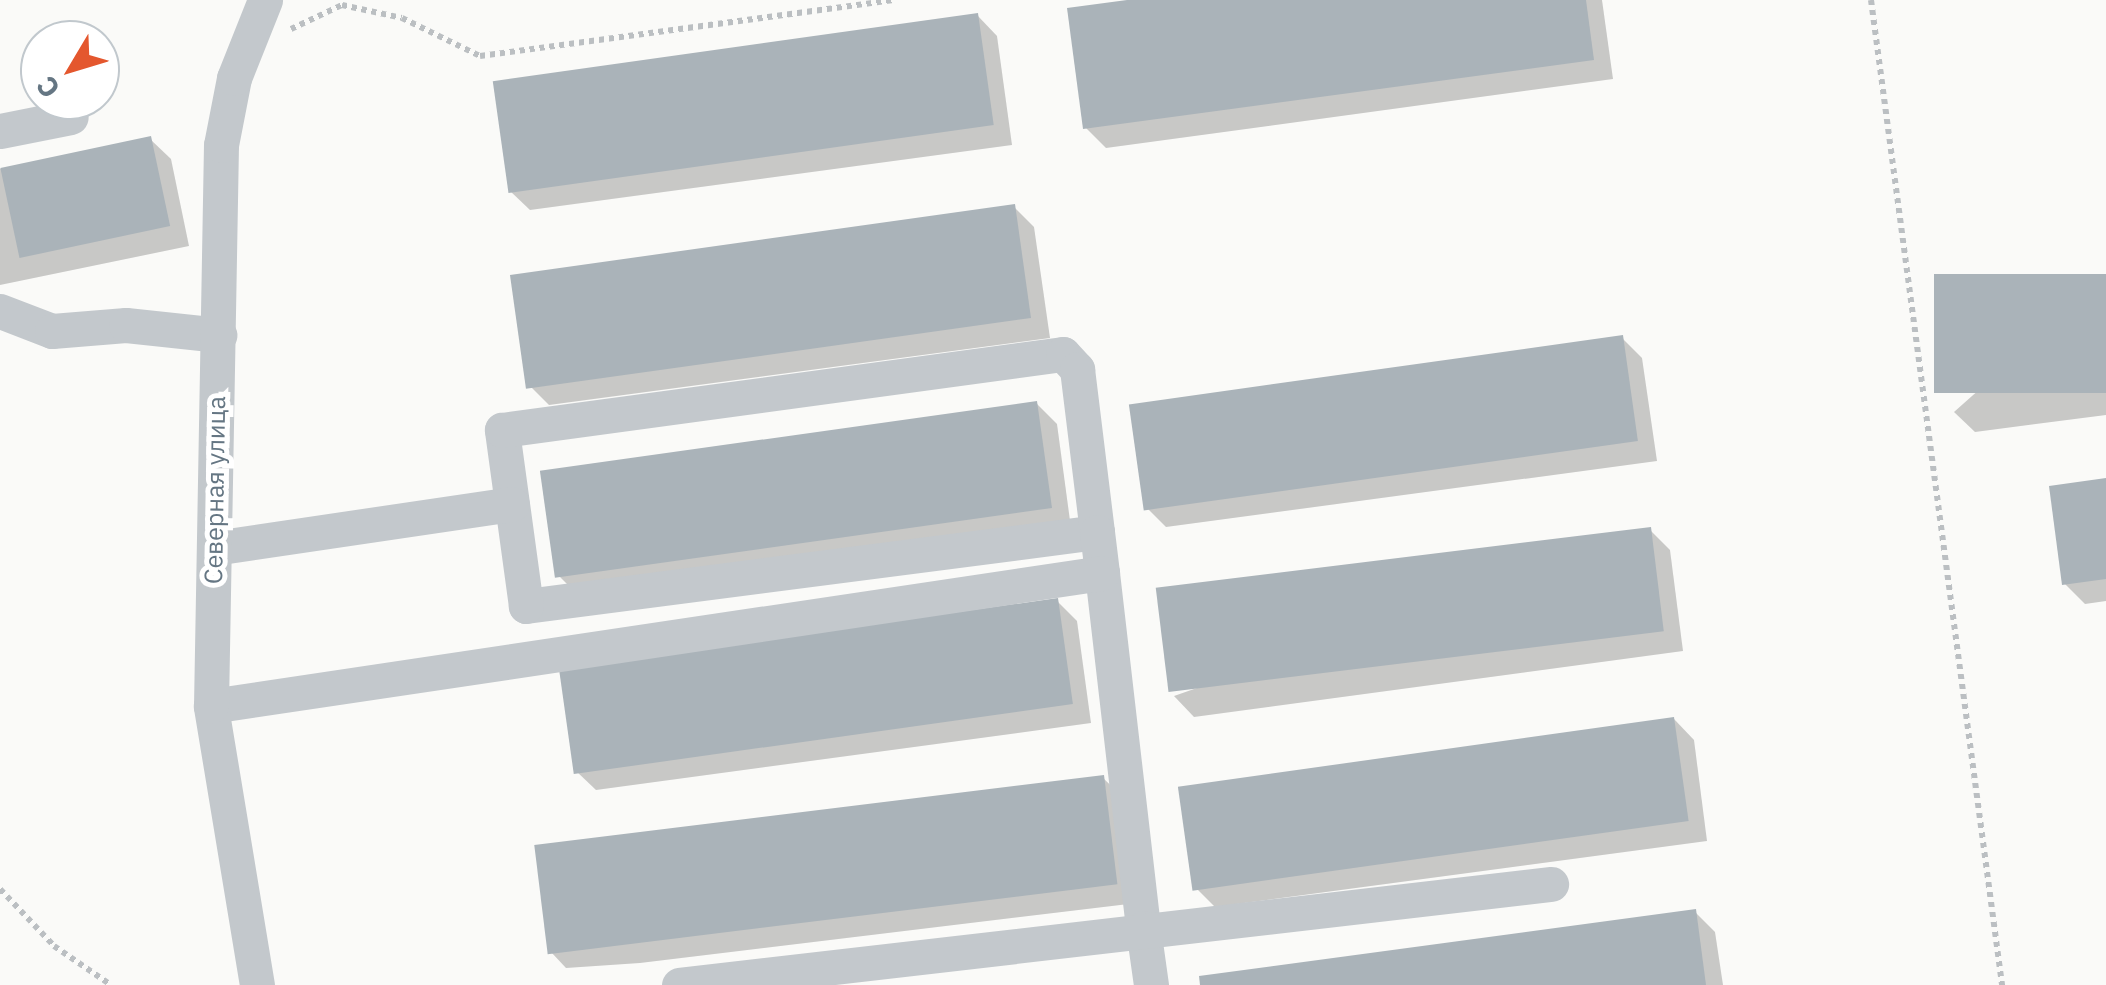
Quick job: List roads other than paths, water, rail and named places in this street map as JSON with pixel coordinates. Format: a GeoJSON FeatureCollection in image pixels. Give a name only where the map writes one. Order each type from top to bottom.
{"type":"FeatureCollection","features":[{"type":"Feature","properties":{"kind":"street","name":"Северная улица"},"geometry":{"type":"LineString","coordinates":[[257,985],[211,706],[220,145],[234,78],[250,52],[266,0]]}},
{"type":"Feature","properties":{"kind":"street"},"geometry":{"type":"LineString","coordinates":[[0,131],[56,120]]}},
{"type":"Feature","properties":{"kind":"street"},"geometry":{"type":"LineString","coordinates":[[0,311],[52,331],[126,325],[219,335]]}},
{"type":"Feature","properties":{"kind":"street"},"geometry":{"type":"LineString","coordinates":[[1097,532],[526,606],[502,430],[1064,354],[1076,368],[1097,532],[1102,573],[1151,985]]}},
{"type":"Feature","properties":{"kind":"street"},"geometry":{"type":"LineString","coordinates":[[214,548],[512,504]]}},
{"type":"Feature","properties":{"kind":"street"},"geometry":{"type":"LineString","coordinates":[[211,706],[1102,573]]}},
{"type":"Feature","properties":{"kind":"street"},"geometry":{"type":"LineString","coordinates":[[679,985],[1143,928],[1551,884]]}}]}
